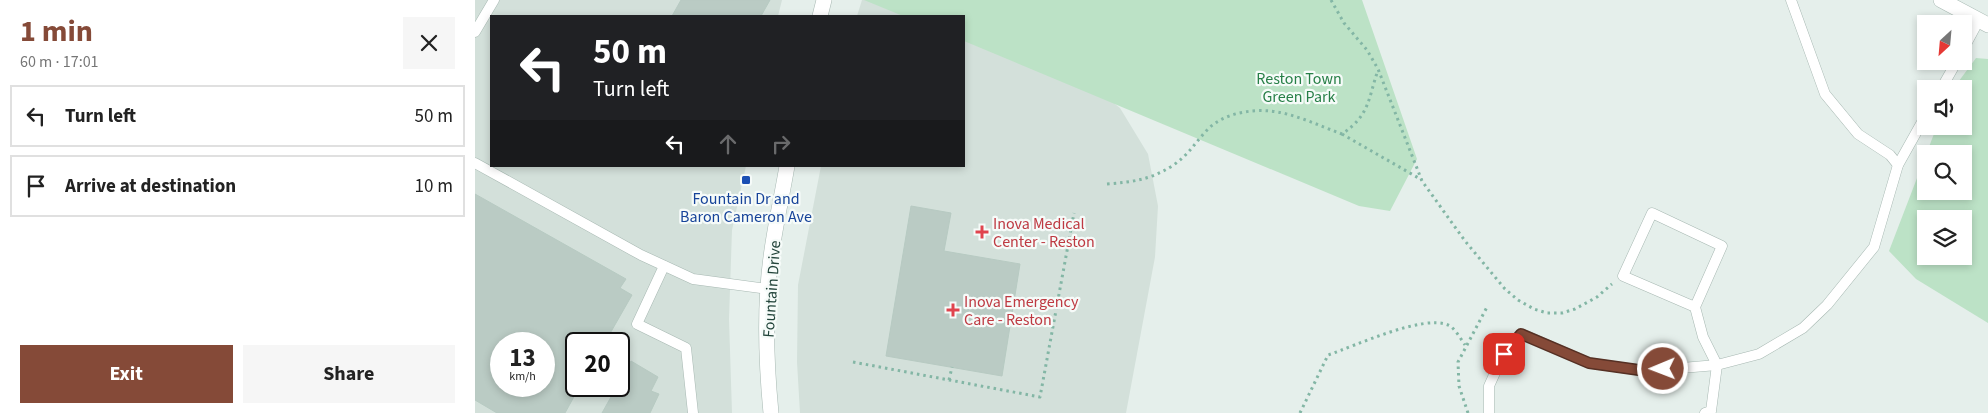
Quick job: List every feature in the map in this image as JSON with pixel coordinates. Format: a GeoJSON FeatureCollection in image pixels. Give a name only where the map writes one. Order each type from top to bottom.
{"type":"FeatureCollection","features":[{"type":"Feature","properties":{"kind":"street"},"geometry":{"type":"LineString","coordinates":[[820,15],[824,0]]}},
{"type":"Feature","properties":{"kind":"street"},"geometry":{"type":"LineString","coordinates":[[1941,0],[1984,22]]}},
{"type":"Feature","properties":{"kind":"street","name":"Fountain Drive"},"geometry":{"type":"LineString","coordinates":[[771,413],[766,349],[768,289],[771,257],[787,167]]}},
{"type":"Feature","properties":{"kind":"lane"},"geometry":{"type":"LineString","coordinates":[[475,32],[494,0]]}},
{"type":"Feature","properties":{"kind":"lane"},"geometry":{"type":"LineString","coordinates":[[1791,0],[1825,94],[1858,134],[1890,155],[1898,165]]}},
{"type":"Feature","properties":{"kind":"lane"},"geometry":{"type":"LineString","coordinates":[[1973,36],[1984,22]]}},
{"type":"Feature","properties":{"kind":"lane"},"geometry":{"type":"LineString","coordinates":[[1489,413],[1489,386],[1504,354],[1521,334],[1589,363],[1646,371],[1717,365],[1759,354],[1803,328],[1827,305],[1874,247],[1898,165],[1917,131]]}},
{"type":"Feature","properties":{"kind":"lane"},"geometry":{"type":"LineString","coordinates":[[475,163],[664,266],[693,278],[768,289]]}},
{"type":"Feature","properties":{"kind":"lane"},"geometry":{"type":"LineString","coordinates":[[1695,306],[1623,276],[1652,213],[1722,246],[1695,306],[1703,337],[1717,365],[1711,411],[1705,413]]}},
{"type":"Feature","properties":{"kind":"lane"},"geometry":{"type":"LineString","coordinates":[[664,266],[637,324],[686,348],[693,413]]}},
{"type":"Feature","properties":{"kind":"path"},"geometry":{"type":"LineString","coordinates":[[1331,0],[1344,23],[1367,50],[1378,70],[1422,180],[1465,241],[1505,289],[1534,309],[1547,313],[1563,313],[1597,297],[1623,276]]}},
{"type":"Feature","properties":{"kind":"path"},"geometry":{"type":"LineString","coordinates":[[1342,134],[1362,117],[1367,108],[1378,70]]}},
{"type":"Feature","properties":{"kind":"path"},"geometry":{"type":"LineString","coordinates":[[1107,184],[1139,181],[1173,166],[1187,155],[1208,129],[1220,120],[1237,113],[1271,111],[1342,134],[1422,180]]}},
{"type":"Feature","properties":{"kind":"path"},"geometry":{"type":"LineString","coordinates":[[853,362],[1040,397],[1074,213]]}},
{"type":"Feature","properties":{"kind":"path"},"geometry":{"type":"LineString","coordinates":[[1469,413],[1459,386],[1458,362],[1465,345],[1487,307]]}},
{"type":"Feature","properties":{"kind":"path"},"geometry":{"type":"LineString","coordinates":[[1300,413],[1328,355],[1412,325],[1431,321],[1449,325],[1465,345]]}},
{"type":"Feature","properties":{"kind":"path"},"geometry":{"type":"LineString","coordinates":[[949,380],[952,368]]}},
{"type":"Feature","properties":{"kind":"shaded area"},"geometry":{"type":"Polygon","coordinates":[[[475,0],[782,0],[778,15],[490,15],[490,167],[746,167],[732,230],[729,319],[732,413],[475,413],[475,0]]]}},
{"type":"Feature","properties":{"kind":"shaded area","name":"Inova Medical Center - Reston"},"geometry":{"type":"Polygon","coordinates":[[[862,0],[930,0],[964,15],[857,15],[862,0]]]}},
{"type":"Feature","properties":{"kind":"shaded area","name":"Inova Medical Center - Reston"},"geometry":{"type":"Polygon","coordinates":[[[965,16],[1053,55],[1120,108],[1148,154],[1158,206],[1155,257],[1126,413],[800,413],[797,362],[798,285],[821,167],[965,167],[965,16]]]}},
{"type":"Feature","properties":{"kind":"green space","name":"Reston Town Green Park"},"geometry":{"type":"Polygon","coordinates":[[[864,0],[1362,0],[1417,159],[1390,211],[1359,206],[965,41],[965,15],[901,15],[864,0]]]}},
{"type":"Feature","properties":{"kind":"green space"},"geometry":{"type":"Polygon","coordinates":[[[1976,58],[1988,59],[1988,323],[1916,279],[1889,251],[1917,178],[1917,200],[1972,200],[1972,145],[1930,145],[1933,135],[1972,135],[1972,80],[1960,80],[1967,70],[1973,70],[1973,62],[1976,58]]]}},
{"type":"Feature","properties":{"kind":"building"},"geometry":{"type":"Polygon","coordinates":[[[681,0],[770,0],[762,15],[673,15],[681,0]]]}},
{"type":"Feature","properties":{"kind":"building"},"geometry":{"type":"Polygon","coordinates":[[[475,194],[626,279],[620,288],[632,295],[611,332],[565,332],[565,397],[574,397],[565,413],[497,413],[475,400],[475,194]]]}},
{"type":"Feature","properties":{"kind":"building","name":"Inova Emergency Care - Reston"},"geometry":{"type":"Polygon","coordinates":[[[911,206],[951,213],[944,251],[1020,264],[1002,376],[886,356],[911,206]]]}},
{"type":"Feature","properties":{"kind":"building"},"geometry":{"type":"Polygon","coordinates":[[[631,361],[658,377],[651,391],[659,394],[650,413],[602,413],[611,397],[630,397],[631,361]]]}},
{"type":"Feature","properties":{"kind":"place","name":"Fountain Dr and Baron Cameron Ave"},"geometry":{"type":"Point","coordinates":[746,180]}},
{"type":"Feature","properties":{"kind":"place","name":"Inova Medical Center - Reston"},"geometry":{"type":"Point","coordinates":[982,232]}},
{"type":"Feature","properties":{"kind":"place","name":"Inova Emergency Care - Reston"},"geometry":{"type":"Point","coordinates":[953,310]}},
{"type":"Feature","properties":{"kind":"route"},"geometry":{"type":"LineString","coordinates":[[1504,354],[1521,334],[1589,363],[1646,371],[1663,369]]}}]}
